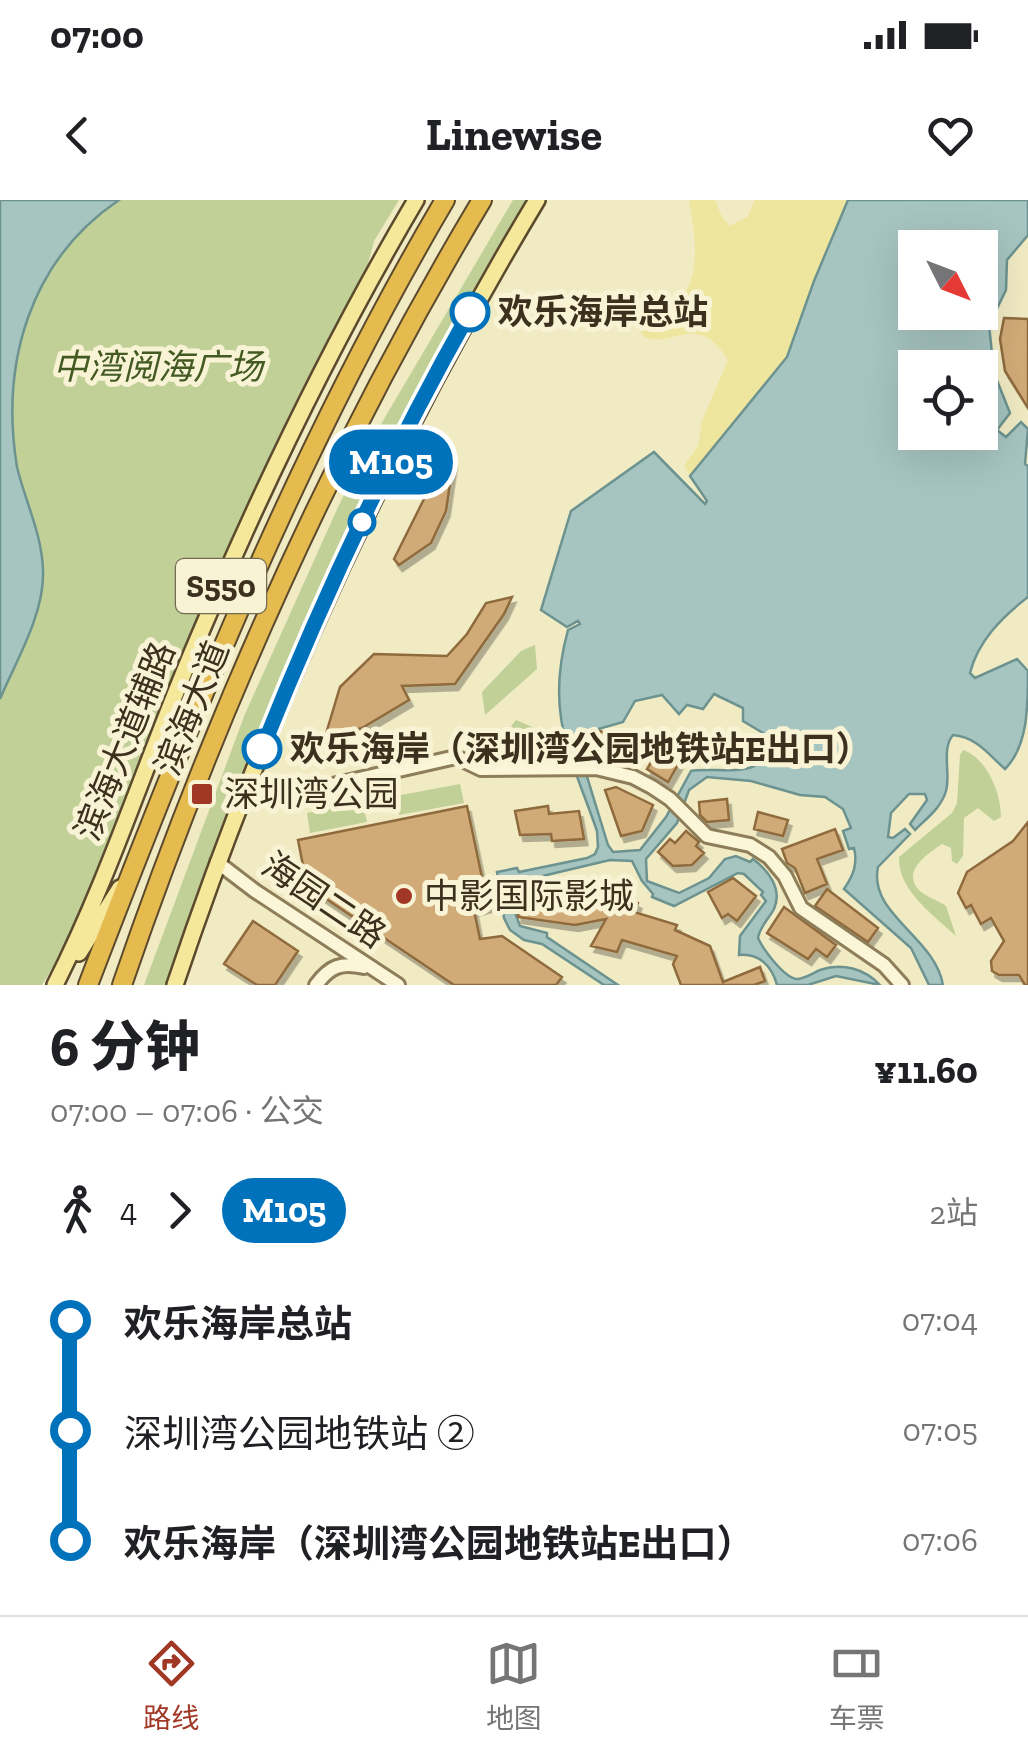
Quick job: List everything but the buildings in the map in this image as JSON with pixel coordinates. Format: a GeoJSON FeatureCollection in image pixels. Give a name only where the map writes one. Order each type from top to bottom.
{"type":"FeatureCollection","features":[{"type":"Feature","properties":{"kind":"highway","name":"滨海大道"},"geometry":{"type":"LineString","coordinates":[[88,985],[220,649],[300,473],[444,200]]}},
{"type":"Feature","properties":{"kind":"highway","name":"滨海大道"},"geometry":{"type":"LineString","coordinates":[[122,985],[195,785],[286,569],[385,371],[482,200]]}},
{"type":"Feature","properties":{"kind":"main road","name":"滨海大道辅路"},"geometry":{"type":"LineString","coordinates":[[57,985],[246,529],[349,319],[416,200]]}},
{"type":"Feature","properties":{"kind":"main road"},"geometry":{"type":"LineString","coordinates":[[175,985],[217,862],[310,633],[447,353],[537,200]]}},
{"type":"Feature","properties":{"kind":"main road","name":"滨海大道辅路"},"geometry":{"type":"LineString","coordinates":[[57,985],[135,864]]}},
{"type":"Feature","properties":{"kind":"street"},"geometry":{"type":"LineString","coordinates":[[270,800],[456,758],[481,770],[596,768],[632,777],[670,798],[707,836],[750,845],[769,856],[802,908],[884,965],[901,984]]}},
{"type":"Feature","properties":{"kind":"street","name":"海园二路"},"geometry":{"type":"LineString","coordinates":[[217,862],[255,892],[398,985]]}},
{"type":"Feature","properties":{"kind":"street"},"geometry":{"type":"LineString","coordinates":[[316,985],[339,965],[376,970]]}},
{"type":"Feature","properties":{"kind":"green space","name":"中湾阅海广场"},"geometry":{"type":"Polygon","coordinates":[[[119,200],[399,200],[374,241],[365,276],[80,922],[42,985],[0,985],[0,700],[39,605],[10,428],[9,389],[16,337],[29,305],[70,242],[119,200]]]}},
{"type":"Feature","properties":{"kind":"green space"},"geometry":{"type":"Polygon","coordinates":[[[513,200],[528,200],[401,429],[289,665],[222,827],[168,985],[144,985],[245,714],[338,507],[374,436],[513,200]]]}},
{"type":"Feature","properties":{"kind":"green space"},"geometry":{"type":"Polygon","coordinates":[[[535,645],[537,669],[485,715],[482,692],[521,651],[535,645]]]}},
{"type":"Feature","properties":{"kind":"green space"},"geometry":{"type":"Polygon","coordinates":[[[516,720],[539,730],[560,758],[499,760],[502,738],[516,720]]]}},
{"type":"Feature","properties":{"kind":"green space"},"geometry":{"type":"Polygon","coordinates":[[[963,750],[986,768],[1001,817],[994,821],[978,808],[964,818],[963,856],[957,864],[952,861],[951,848],[942,844],[919,863],[913,875],[921,891],[946,906],[956,936],[911,891],[904,881],[899,857],[952,813],[957,803],[963,750]]]}},
{"type":"Feature","properties":{"kind":"green space"},"geometry":{"type":"Polygon","coordinates":[[[460,784],[464,803],[399,815],[396,796],[460,784]]]}},
{"type":"Feature","properties":{"kind":"green space"},"geometry":{"type":"Polygon","coordinates":[[[363,802],[367,822],[310,833],[307,813],[363,802]]]}},
{"type":"Feature","properties":{"kind":"sand"},"geometry":{"type":"Polygon","coordinates":[[[689,200],[715,200],[730,226],[747,217],[755,200],[848,200],[787,357],[690,476],[684,466],[698,446],[702,421],[728,360],[706,337],[686,334],[655,339],[644,337],[641,332],[668,314],[687,289],[695,261],[689,200]]]}},
{"type":"Feature","properties":{"kind":"water"},"geometry":{"type":"Polygon","coordinates":[[[0,200],[119,200],[88,224],[63,252],[43,283],[18,353],[13,390],[17,467],[40,544],[43,570],[39,603],[28,636],[0,699],[0,200]]]}},
{"type":"Feature","properties":{"kind":"water"},"geometry":{"type":"Polygon","coordinates":[[[848,200],[1028,200],[1028,235],[1007,260],[1006,290],[998,306],[998,230],[898,230],[898,330],[990,330],[992,350],[898,350],[898,450],[998,450],[998,431],[1006,437],[1021,422],[1028,429],[1028,597],[992,631],[970,673],[975,678],[1017,659],[1028,671],[1022,737],[1005,769],[976,743],[953,735],[948,747],[946,791],[937,808],[915,830],[910,824],[927,800],[925,794],[909,794],[891,813],[888,837],[893,838],[905,829],[910,834],[878,867],[878,884],[892,912],[938,968],[943,985],[929,985],[911,948],[844,889],[855,859],[854,848],[849,849],[843,831],[851,828],[843,809],[825,797],[800,795],[751,781],[707,777],[689,790],[677,823],[646,859],[647,881],[679,893],[709,878],[725,859],[753,859],[769,874],[777,894],[774,909],[758,938],[780,968],[797,979],[828,968],[845,967],[860,971],[880,985],[836,976],[808,985],[777,985],[764,962],[739,955],[740,936],[766,901],[763,892],[744,874],[738,873],[674,906],[652,897],[632,861],[610,860],[513,883],[514,910],[520,926],[547,933],[547,937],[618,985],[604,985],[542,944],[524,940],[510,930],[504,918],[497,872],[517,868],[519,872],[587,858],[598,847],[597,831],[570,755],[560,710],[559,686],[568,630],[580,624],[578,621],[567,627],[541,610],[571,511],[654,452],[705,504],[707,501],[690,476],[787,357],[848,200]],[[714,694],[703,709],[687,705],[679,714],[662,695],[635,701],[623,722],[595,730],[581,757],[613,852],[640,850],[666,817],[691,771],[743,769],[762,760],[766,749],[763,733],[743,721],[743,708],[714,694]]]}},
{"type":"Feature","properties":{"kind":"water"},"geometry":{"type":"Polygon","coordinates":[[[998,383],[1010,413],[998,429],[998,383]]]}},
{"type":"Feature","properties":{"kind":"bus line","name":"M105"},"geometry":{"type":"LineString","coordinates":[[262,749],[358,530],[470,312]]}},
{"type":"Feature","properties":{"kind":"place","name":"欢乐海岸总站"},"geometry":{"type":"Point","coordinates":[470,312]}},
{"type":"Feature","properties":{"kind":"place","name":"欢乐海岸（深圳湾公园地铁站E出口）"},"geometry":{"type":"Point","coordinates":[262,749]}},
{"type":"Feature","properties":{"kind":"place","name":"深圳湾公园"},"geometry":{"type":"Point","coordinates":[202,794]}},
{"type":"Feature","properties":{"kind":"place","name":"中影国际影城"},"geometry":{"type":"Point","coordinates":[404,896]}}]}
